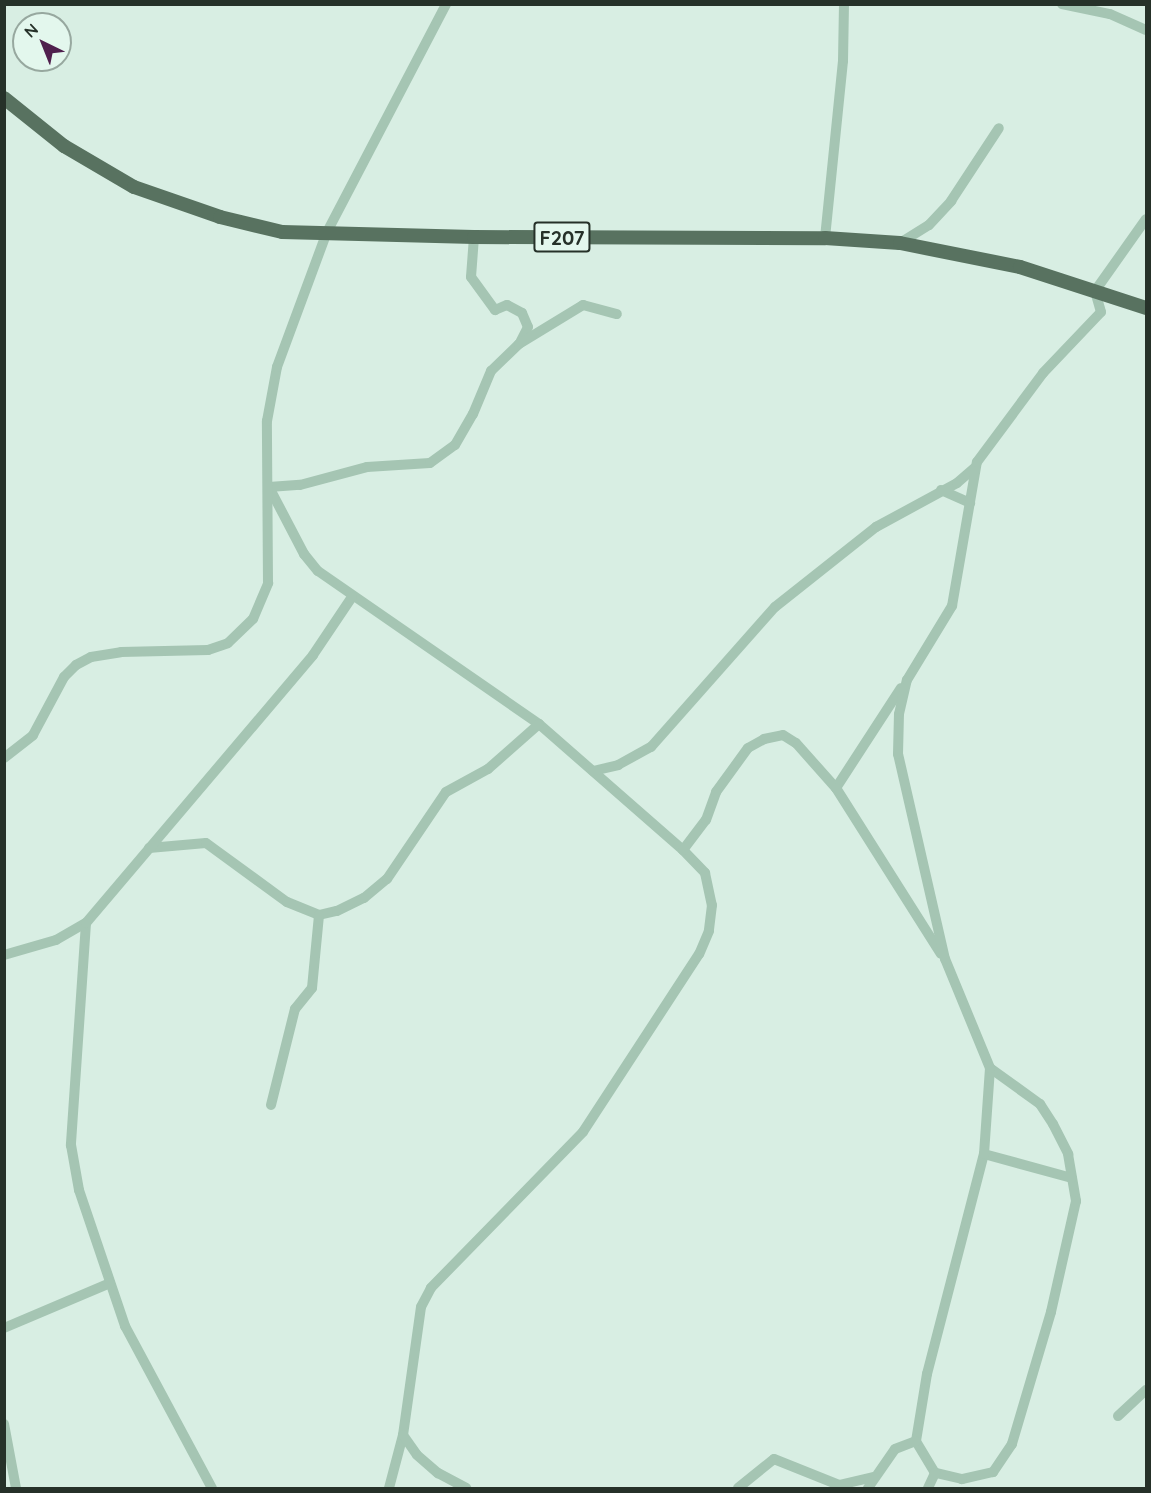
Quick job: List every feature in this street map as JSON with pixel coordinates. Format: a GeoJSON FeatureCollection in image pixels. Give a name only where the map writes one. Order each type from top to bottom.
{"type":"FeatureCollection","features":[{"type":"Feature","properties":{"kind":"main road","name":"F207"},"geometry":{"type":"LineString","coordinates":[[4,98],[64,146],[134,187],[167,201],[282,232],[474,237],[825,238],[900,243],[1020,267],[1146,308]]}},
{"type":"Feature","properties":{"kind":"street"},"geometry":{"type":"LineString","coordinates":[[4,758],[33,735],[64,677],[76,664],[91,657],[121,652],[208,650],[228,643],[244,630],[260,606],[268,584],[267,421],[277,367],[327,232],[446,4]]}},
{"type":"Feature","properties":{"kind":"street"},"geometry":{"type":"LineString","coordinates":[[825,238],[843,61],[844,4]]}},
{"type":"Feature","properties":{"kind":"street"},"geometry":{"type":"LineString","coordinates":[[1062,5],[1111,9],[1146,30]]}},
{"type":"Feature","properties":{"kind":"street"},"geometry":{"type":"LineString","coordinates":[[900,243],[929,225],[951,201],[999,128]]}},
{"type":"Feature","properties":{"kind":"street"},"geometry":{"type":"LineString","coordinates":[[593,771],[618,765],[651,747],[775,607],[876,527],[970,475],[977,462],[1043,373],[1101,312],[1095,291],[1146,219]]}},
{"type":"Feature","properties":{"kind":"street"},"geometry":{"type":"LineString","coordinates":[[474,237],[471,277],[495,310],[507,305],[522,314],[528,327],[519,344]]}},
{"type":"Feature","properties":{"kind":"street"},"geometry":{"type":"LineString","coordinates":[[269,487],[300,485],[367,467],[430,463],[455,445],[473,414],[491,371],[519,344],[583,305],[617,314]]}},
{"type":"Feature","properties":{"kind":"street"},"geometry":{"type":"LineString","coordinates":[[836,788],[907,680],[952,606],[977,462]]}},
{"type":"Feature","properties":{"kind":"street"},"geometry":{"type":"LineString","coordinates":[[269,487],[304,554],[318,571],[352,597],[539,724],[683,850],[705,873],[712,905],[709,931],[699,954],[584,1132],[430,1288],[421,1307],[403,1435],[390,1488]]}},
{"type":"Feature","properties":{"kind":"street"},"geometry":{"type":"LineString","coordinates":[[941,490],[970,503]]}},
{"type":"Feature","properties":{"kind":"street"},"geometry":{"type":"LineString","coordinates":[[4,955],[56,940],[86,923],[313,654],[352,597]]}},
{"type":"Feature","properties":{"kind":"street"},"geometry":{"type":"LineString","coordinates":[[907,680],[899,714],[898,754],[945,959],[990,1068],[984,1154],[927,1374],[916,1441],[935,1473],[962,1479],[993,1472],[1012,1444],[1051,1312],[1076,1201],[1068,1154],[1040,1104],[990,1068]]}},
{"type":"Feature","properties":{"kind":"street"},"geometry":{"type":"LineString","coordinates":[[149,848],[206,843],[287,902],[319,915],[364,898],[387,879],[446,792],[495,764],[539,724]]}},
{"type":"Feature","properties":{"kind":"street"},"geometry":{"type":"LineString","coordinates":[[683,850],[706,820],[716,792],[748,748],[764,739],[783,735],[796,743],[836,788],[945,959]]}},
{"type":"Feature","properties":{"kind":"street"},"geometry":{"type":"LineString","coordinates":[[271,1105],[295,1009],[312,988],[319,915]]}},
{"type":"Feature","properties":{"kind":"street"},"geometry":{"type":"LineString","coordinates":[[86,923],[71,1145],[79,1190],[110,1283],[147,1370],[212,1488]]}},
{"type":"Feature","properties":{"kind":"street"},"geometry":{"type":"LineString","coordinates":[[984,1154],[1072,1178]]}},
{"type":"Feature","properties":{"kind":"street"},"geometry":{"type":"LineString","coordinates":[[4,1328],[110,1283]]}},
{"type":"Feature","properties":{"kind":"street"},"geometry":{"type":"LineString","coordinates":[[1118,1416],[1146,1390]]}},
{"type":"Feature","properties":{"kind":"street"},"geometry":{"type":"LineString","coordinates":[[4,1424],[16,1488]]}},
{"type":"Feature","properties":{"kind":"street"},"geometry":{"type":"LineString","coordinates":[[403,1435],[417,1455],[438,1473],[466,1488]]}},
{"type":"Feature","properties":{"kind":"street"},"geometry":{"type":"LineString","coordinates":[[868,1488],[873,1477],[895,1449],[916,1441]]}},
{"type":"Feature","properties":{"kind":"street"},"geometry":{"type":"LineString","coordinates":[[738,1488],[774,1459],[839,1485],[873,1477]]}},
{"type":"Feature","properties":{"kind":"street"},"geometry":{"type":"LineString","coordinates":[[928,1488],[935,1473]]}}]}
